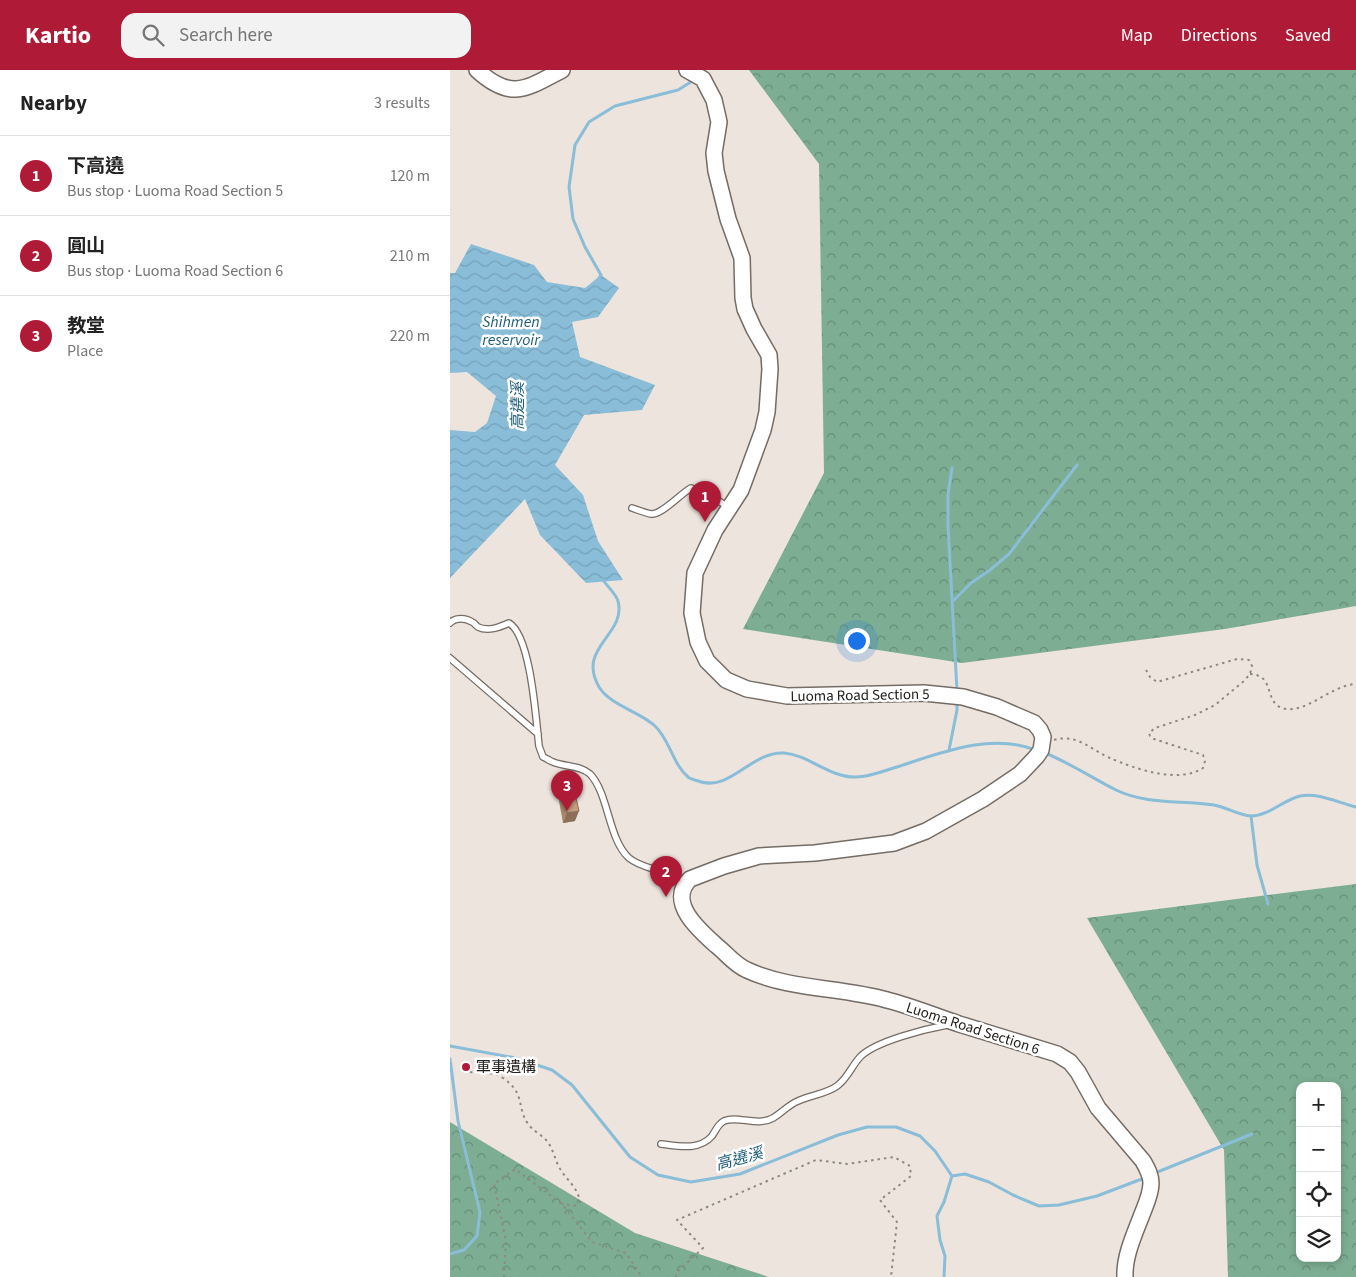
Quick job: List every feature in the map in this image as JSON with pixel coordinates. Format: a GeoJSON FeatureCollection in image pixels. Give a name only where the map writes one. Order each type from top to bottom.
{"type":"FeatureCollection","features":[{"type":"Feature","properties":{"kind":"main road"},"geometry":{"type":"LineString","coordinates":[[477,70],[499,87],[514,90],[536,84],[562,70]]}},
{"type":"Feature","properties":{"kind":"main road","name":"Luoma Road Section 5"},"geometry":{"type":"LineString","coordinates":[[694,74],[714,100],[719,122],[714,153],[716,171],[728,219],[742,258],[745,309],[769,355],[770,369],[767,412],[763,430],[741,490],[708,544],[695,573],[692,613],[698,642],[707,661],[726,680],[747,689],[787,696],[924,693],[963,697],[997,707],[1034,723],[1043,737],[1040,750]]}},
{"type":"Feature","properties":{"kind":"main road"},"geometry":{"type":"LineString","coordinates":[[685,884],[696,876],[759,856],[815,853],[894,843],[926,831],[983,799],[1020,774],[1040,750]]}},
{"type":"Feature","properties":{"kind":"main road","name":"Luoma Road Section 6"},"geometry":{"type":"LineString","coordinates":[[685,884],[681,896],[683,906],[693,923],[705,936],[744,969],[781,981],[887,1000],[1057,1054],[1070,1062],[1078,1072],[1098,1108],[1143,1161],[1151,1181],[1149,1197],[1131,1243],[1125,1277]]}},
{"type":"Feature","properties":{"kind":"lane"},"geometry":{"type":"LineString","coordinates":[[632,508],[650,514],[657,513],[691,488],[713,497],[730,508]]}},
{"type":"Feature","properties":{"kind":"lane"},"geometry":{"type":"LineString","coordinates":[[450,623],[454,619],[463,619],[472,622],[479,628],[499,628],[509,623],[515,626],[521,636],[529,666],[543,757],[554,762],[582,769],[590,774],[602,796],[615,834],[624,852],[630,859],[672,876],[685,884]]}},
{"type":"Feature","properties":{"kind":"lane"},"geometry":{"type":"LineString","coordinates":[[450,658],[538,734]]}},
{"type":"Feature","properties":{"kind":"lane"},"geometry":{"type":"LineString","coordinates":[[661,1144],[695,1146],[705,1142],[719,1125],[726,1120],[763,1122],[773,1118],[798,1100],[828,1091],[836,1086],[844,1080],[860,1057],[869,1050],[916,1033],[956,1023]]}},
{"type":"Feature","properties":{"kind":"path"},"geometry":{"type":"LineString","coordinates":[[1040,750],[1059,738],[1070,737],[1084,742],[1109,758],[1152,773],[1173,775],[1196,772],[1203,768],[1205,761],[1203,755],[1154,739],[1149,733],[1156,728],[1202,712],[1215,705],[1250,674],[1252,666],[1249,660],[1244,659],[1156,682],[1146,670]]}},
{"type":"Feature","properties":{"kind":"path"},"geometry":{"type":"LineString","coordinates":[[1250,674],[1258,674],[1264,678],[1268,684],[1272,700],[1277,705],[1292,709],[1301,707],[1341,687],[1356,684]]}},
{"type":"Feature","properties":{"kind":"path"},"geometry":{"type":"LineString","coordinates":[[470,1072],[496,1074],[518,1092],[528,1124],[547,1141],[558,1166],[573,1184],[579,1196],[580,1202],[574,1206],[562,1204]]}},
{"type":"Feature","properties":{"kind":"path"},"geometry":{"type":"LineString","coordinates":[[676,1277],[676,1272],[703,1248],[677,1220],[816,1160],[846,1164],[894,1157],[910,1166],[911,1176],[880,1200],[897,1222],[891,1277]]}},
{"type":"Feature","properties":{"kind":"path"},"geometry":{"type":"LineString","coordinates":[[504,1277],[506,1241],[494,1184],[515,1169],[562,1204],[592,1242],[626,1253],[642,1277]]}},
{"type":"Feature","properties":{"kind":"green space"},"geometry":{"type":"Polygon","coordinates":[[[749,70],[1356,70],[1356,606],[1225,629],[962,663],[743,629],[824,473],[819,164],[749,70]]]}},
{"type":"Feature","properties":{"kind":"green space"},"geometry":{"type":"Polygon","coordinates":[[[1356,884],[1356,1277],[1228,1277],[1224,1150],[1087,918],[1356,884]]]}},
{"type":"Feature","properties":{"kind":"green space"},"geometry":{"type":"Polygon","coordinates":[[[450,1122],[635,1233],[769,1277],[450,1277],[450,1122]]]}},
{"type":"Feature","properties":{"kind":"water","name":"Shihmen reservoir"},"geometry":{"type":"Polygon","coordinates":[[[471,244],[534,265],[547,282],[585,288],[601,275],[619,288],[598,317],[572,322],[580,357],[655,385],[642,410],[584,415],[555,465],[583,495],[598,541],[623,580],[586,583],[540,535],[525,499],[450,578],[450,430],[475,432],[487,423],[496,396],[467,372],[450,373],[450,273],[455,273],[471,244]]]}},
{"type":"Feature","properties":{"kind":"building"},"geometry":{"type":"Polygon","coordinates":[[[574,789],[579,811],[567,813],[562,791],[574,789]]]}},
{"type":"Feature","properties":{"kind":"waterway"},"geometry":{"type":"LineString","coordinates":[[599,278],[601,275],[585,247],[573,219],[569,187],[575,145],[589,122],[615,106],[678,90],[694,80]]}},
{"type":"Feature","properties":{"kind":"waterway"},"geometry":{"type":"LineString","coordinates":[[954,600],[971,583],[1009,554],[1077,465]]}},
{"type":"Feature","properties":{"kind":"waterway"},"geometry":{"type":"LineString","coordinates":[[952,468],[948,494],[948,525],[957,691]]}},
{"type":"Feature","properties":{"kind":"waterway"},"geometry":{"type":"LineString","coordinates":[[603,580],[617,598],[619,613],[616,623],[597,651],[594,661],[594,673],[599,687],[604,694],[618,704],[655,726],[664,738],[678,765],[691,779],[710,783],[720,781],[731,777],[761,758],[772,754],[784,753],[793,755],[837,774],[862,777],[967,746],[1002,743],[1036,750]]}},
{"type":"Feature","properties":{"kind":"waterway"},"geometry":{"type":"LineString","coordinates":[[949,750],[957,710],[957,700]]}},
{"type":"Feature","properties":{"kind":"waterway"},"geometry":{"type":"LineString","coordinates":[[1045,753],[1116,790],[1140,798],[1214,805],[1251,816],[1270,811],[1294,798],[1307,795],[1314,795],[1356,807]]}},
{"type":"Feature","properties":{"kind":"waterway"},"geometry":{"type":"LineString","coordinates":[[1251,816],[1257,865],[1268,904]]}},
{"type":"Feature","properties":{"kind":"waterway","name":"高遶溪"},"geometry":{"type":"LineString","coordinates":[[450,1046],[516,1058],[552,1070],[572,1085],[630,1157],[658,1175],[691,1182],[740,1174],[838,1135],[867,1127],[896,1127],[920,1136],[935,1151],[952,1176],[944,1202],[937,1216],[940,1240],[945,1256],[944,1277]]}},
{"type":"Feature","properties":{"kind":"waterway"},"geometry":{"type":"LineString","coordinates":[[450,1059],[458,1121],[480,1212],[477,1236],[464,1250],[450,1254]]}},
{"type":"Feature","properties":{"kind":"waterway"},"geometry":{"type":"LineString","coordinates":[[1155,1173],[1252,1134]]}},
{"type":"Feature","properties":{"kind":"waterway"},"geometry":{"type":"LineString","coordinates":[[952,1176],[965,1174],[989,1182],[1039,1206],[1059,1205],[1097,1196],[1147,1177]]}},
{"type":"Feature","properties":{"kind":"place","name":"下高遶"},"geometry":{"type":"Point","coordinates":[705,522]}},
{"type":"Feature","properties":{"kind":"place","name":"教堂"},"geometry":{"type":"Point","coordinates":[567,811]}},
{"type":"Feature","properties":{"kind":"place","name":"圓山"},"geometry":{"type":"Point","coordinates":[666,897]}},
{"type":"Feature","properties":{"kind":"place","name":"軍事遺構"},"geometry":{"type":"Point","coordinates":[466,1067]}}]}
